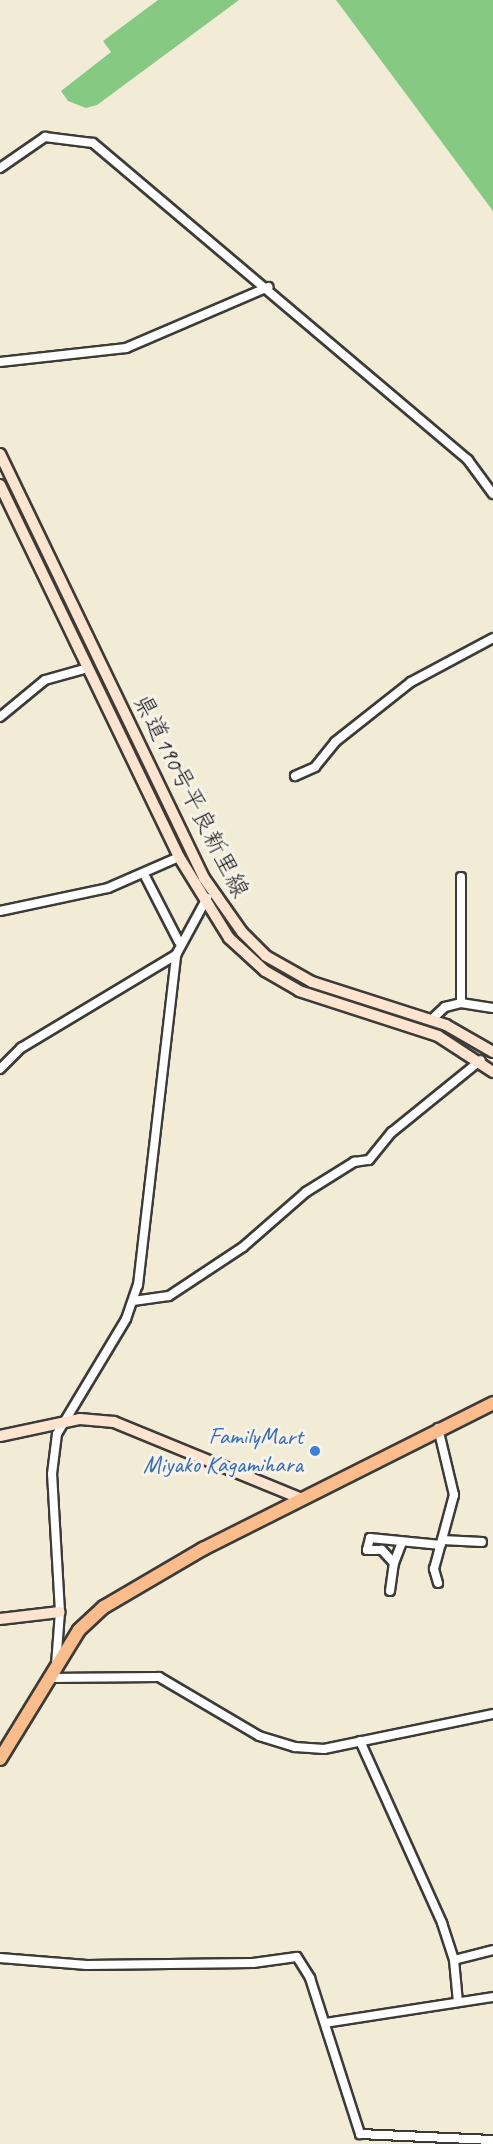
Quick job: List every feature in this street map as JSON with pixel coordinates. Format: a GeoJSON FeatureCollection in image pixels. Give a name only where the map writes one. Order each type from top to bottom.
{"type":"FeatureCollection","features":[{"type":"Feature","properties":{"kind":"main road","name":"県道190号平良新里線"},"geometry":{"type":"LineString","coordinates":[[0,454],[211,892],[242,932],[289,970],[331,990],[431,1020],[493,1052]]}},
{"type":"Feature","properties":{"kind":"main road","name":"県道190号平良新里線"},"geometry":{"type":"LineString","coordinates":[[0,485],[179,857],[204,902],[251,960],[299,991],[438,1036],[481,1060],[493,1072]]}},
{"type":"Feature","properties":{"kind":"main road"},"geometry":{"type":"LineString","coordinates":[[0,1759],[79,1630],[104,1608],[302,1499],[438,1428],[493,1403]]}},
{"type":"Feature","properties":{"kind":"main road"},"geometry":{"type":"LineString","coordinates":[[0,1436],[61,1422],[114,1422],[302,1499]]}},
{"type":"Feature","properties":{"kind":"main road"},"geometry":{"type":"LineString","coordinates":[[0,1619],[60,1612]]}},
{"type":"Feature","properties":{"kind":"street"},"geometry":{"type":"LineString","coordinates":[[0,168],[45,137],[93,142],[268,287],[468,460],[493,494]]}},
{"type":"Feature","properties":{"kind":"street"},"geometry":{"type":"LineString","coordinates":[[0,362],[126,348],[268,287]]}},
{"type":"Feature","properties":{"kind":"street"},"geometry":{"type":"LineString","coordinates":[[295,777],[315,767],[335,742],[411,682],[493,638]]}},
{"type":"Feature","properties":{"kind":"street"},"geometry":{"type":"LineString","coordinates":[[0,717],[45,680],[88,668]]}},
{"type":"Feature","properties":{"kind":"street"},"geometry":{"type":"LineString","coordinates":[[0,911],[144,874],[179,857]]}},
{"type":"Feature","properties":{"kind":"street"},"geometry":{"type":"LineString","coordinates":[[144,874],[180,942]]}},
{"type":"Feature","properties":{"kind":"street"},"geometry":{"type":"LineString","coordinates":[[461,877],[461,1003]]}},
{"type":"Feature","properties":{"kind":"street"},"geometry":{"type":"LineString","coordinates":[[55,1667],[60,1612],[52,1474],[61,1422],[133,1300],[143,1264],[176,955],[180,942],[211,892]]}},
{"type":"Feature","properties":{"kind":"street"},"geometry":{"type":"LineString","coordinates":[[0,1069],[21,1048],[176,955]]}},
{"type":"Feature","properties":{"kind":"street"},"geometry":{"type":"LineString","coordinates":[[431,1020],[445,1007],[461,1003],[493,1008]]}},
{"type":"Feature","properties":{"kind":"street"},"geometry":{"type":"LineString","coordinates":[[133,1300],[169,1296],[243,1247],[306,1192],[354,1162],[369,1160],[392,1132],[481,1060]]}},
{"type":"Feature","properties":{"kind":"street"},"geometry":{"type":"LineString","coordinates":[[438,1428],[454,1495],[434,1569],[438,1583]]}},
{"type":"Feature","properties":{"kind":"street"},"geometry":{"type":"LineString","coordinates":[[394,1563],[382,1550],[367,1550],[366,1544],[370,1538],[402,1542],[482,1542]]}},
{"type":"Feature","properties":{"kind":"street"},"geometry":{"type":"LineString","coordinates":[[390,1591],[394,1563],[402,1542]]}},
{"type":"Feature","properties":{"kind":"street"},"geometry":{"type":"LineString","coordinates":[[48,1678],[159,1677],[260,1736],[324,1749],[493,1714]]}},
{"type":"Feature","properties":{"kind":"street"},"geometry":{"type":"LineString","coordinates":[[360,1741],[369,1768],[392,1804],[454,1960],[458,2002]]}},
{"type":"Feature","properties":{"kind":"street"},"geometry":{"type":"LineString","coordinates":[[454,1960],[493,1950]]}},
{"type":"Feature","properties":{"kind":"street"},"geometry":{"type":"LineString","coordinates":[[0,1958],[87,1965],[297,1957],[326,2023],[360,2134],[493,2140]]}},
{"type":"Feature","properties":{"kind":"street"},"geometry":{"type":"LineString","coordinates":[[326,2023],[493,1997]]}},
{"type":"Feature","properties":{"kind":"green space"},"geometry":{"type":"Polygon","coordinates":[[[158,0],[239,0],[97,105],[86,108],[68,101],[61,91],[111,52],[103,41],[158,0]]]}},
{"type":"Feature","properties":{"kind":"green space"},"geometry":{"type":"Polygon","coordinates":[[[336,0],[493,0],[493,211],[336,0]]]}},
{"type":"Feature","properties":{"kind":"place","name":"FamilyMart Miyako Kagamihara"},"geometry":{"type":"Point","coordinates":[315,1451]}}]}
